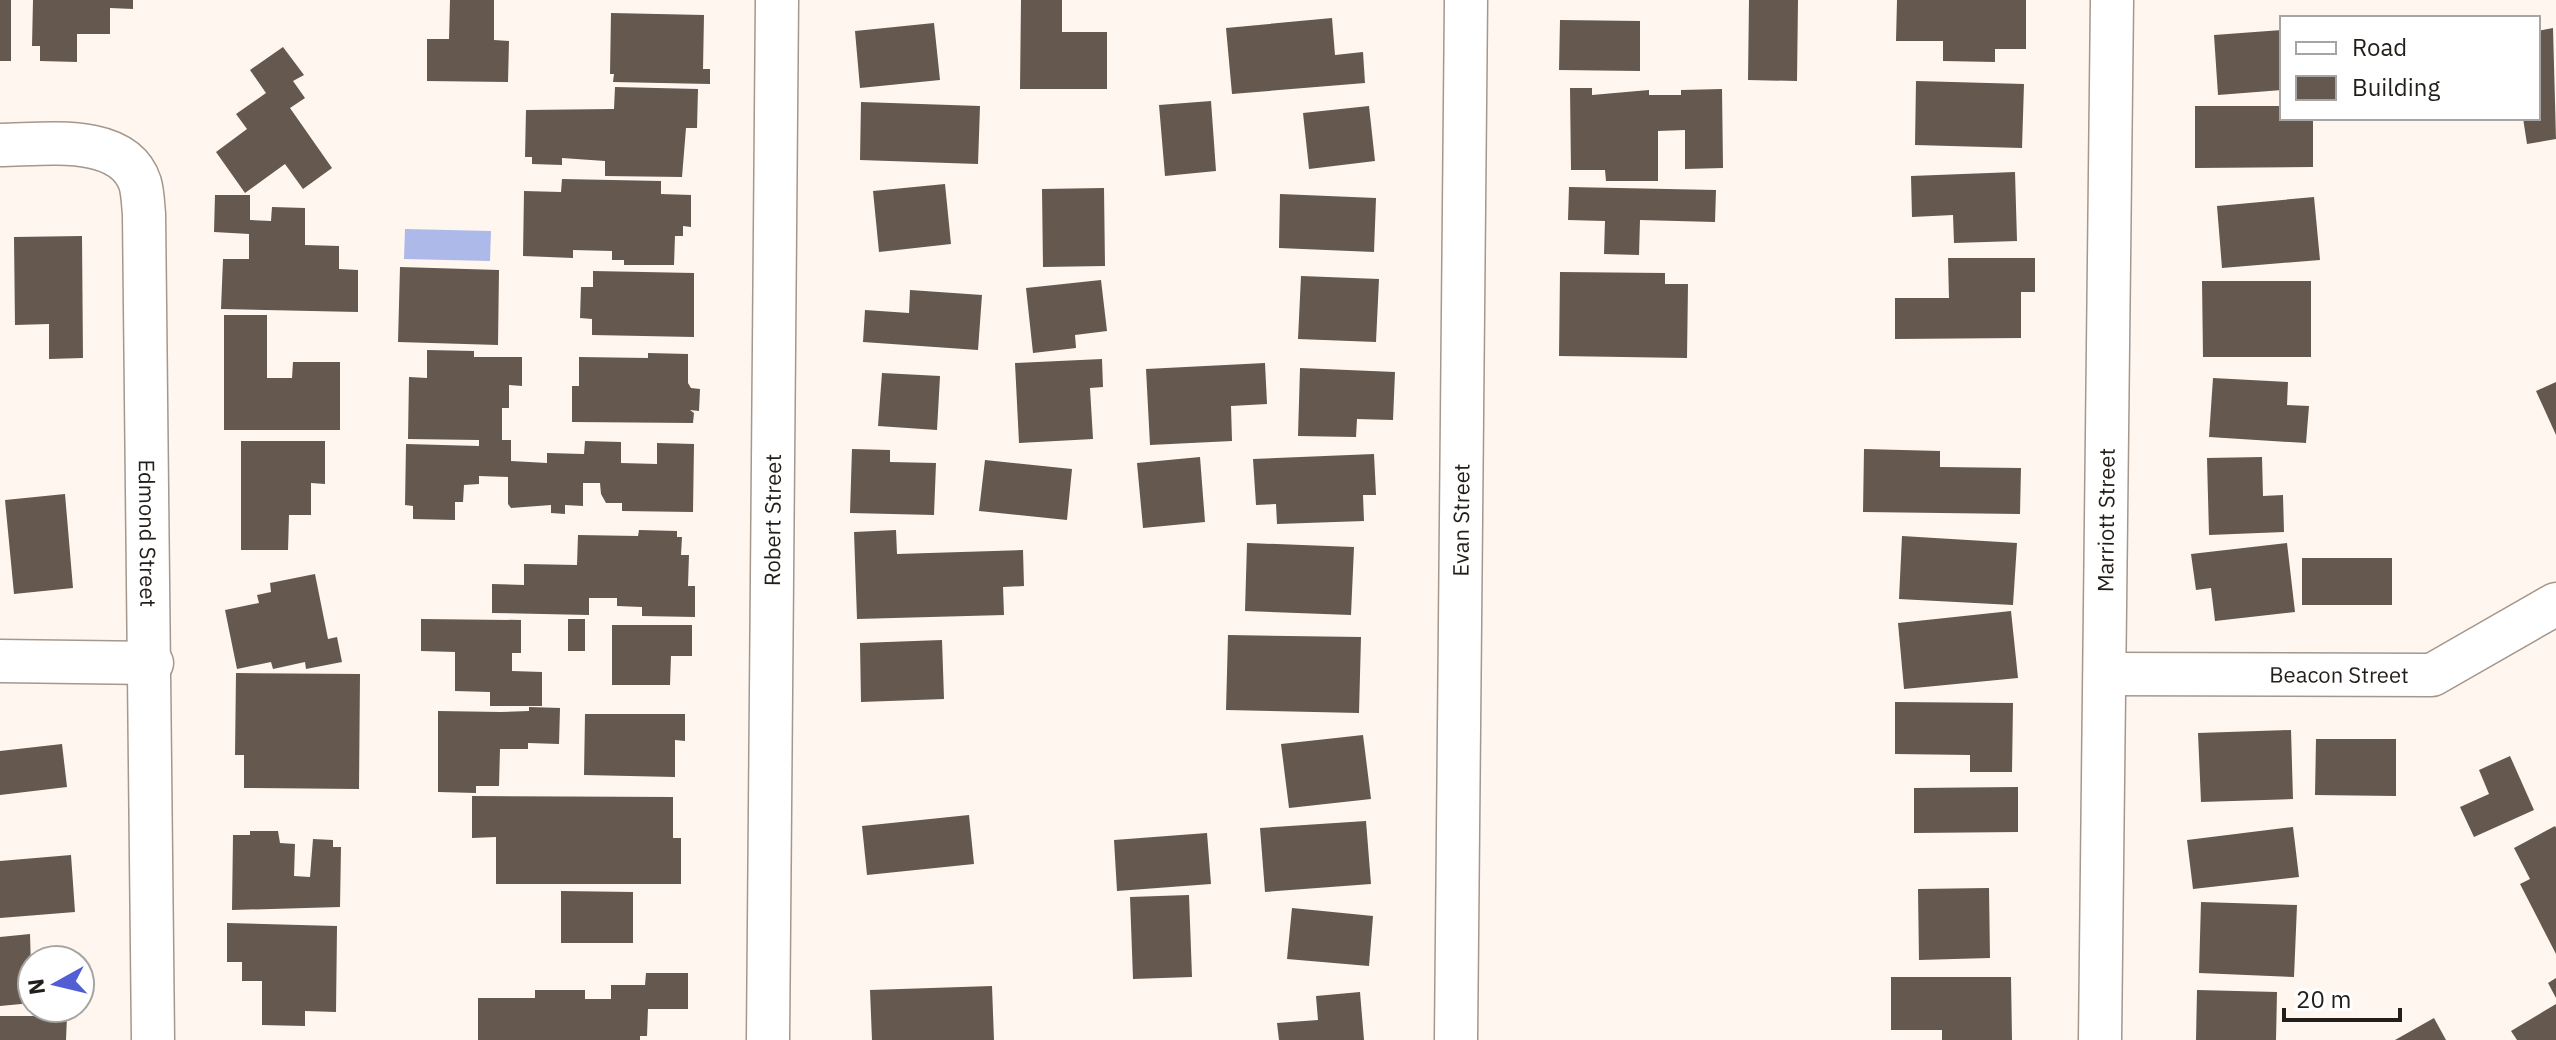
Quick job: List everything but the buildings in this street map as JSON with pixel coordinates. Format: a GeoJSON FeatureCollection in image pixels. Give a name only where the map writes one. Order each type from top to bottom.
{"type":"FeatureCollection","features":[{"type":"Feature","properties":{"kind":"street","name":"Robert Street"},"geometry":{"type":"LineString","coordinates":[[768,1040],[777,0]]}},
{"type":"Feature","properties":{"kind":"street","name":"Evan Street"},"geometry":{"type":"LineString","coordinates":[[1456,1040],[1466,0]]}},
{"type":"Feature","properties":{"kind":"street","name":"Marriott Street"},"geometry":{"type":"LineString","coordinates":[[2100,1040],[2112,0]]}},
{"type":"Feature","properties":{"kind":"street","name":"Edmond Street"},"geometry":{"type":"LineString","coordinates":[[0,145],[107,150],[133,168],[141,185],[152,663],[153,1040]]}},
{"type":"Feature","properties":{"kind":"street","name":"Beacon Street"},"geometry":{"type":"LineString","coordinates":[[2105,674],[2432,675],[2556,604]]}},
{"type":"Feature","properties":{"kind":"street"},"geometry":{"type":"LineString","coordinates":[[0,661],[152,663]]}},
{"type":"Feature","properties":{"kind":"water"},"geometry":{"type":"Polygon","coordinates":[[[405,229],[491,231],[490,261],[404,259],[405,229]]]}}]}
